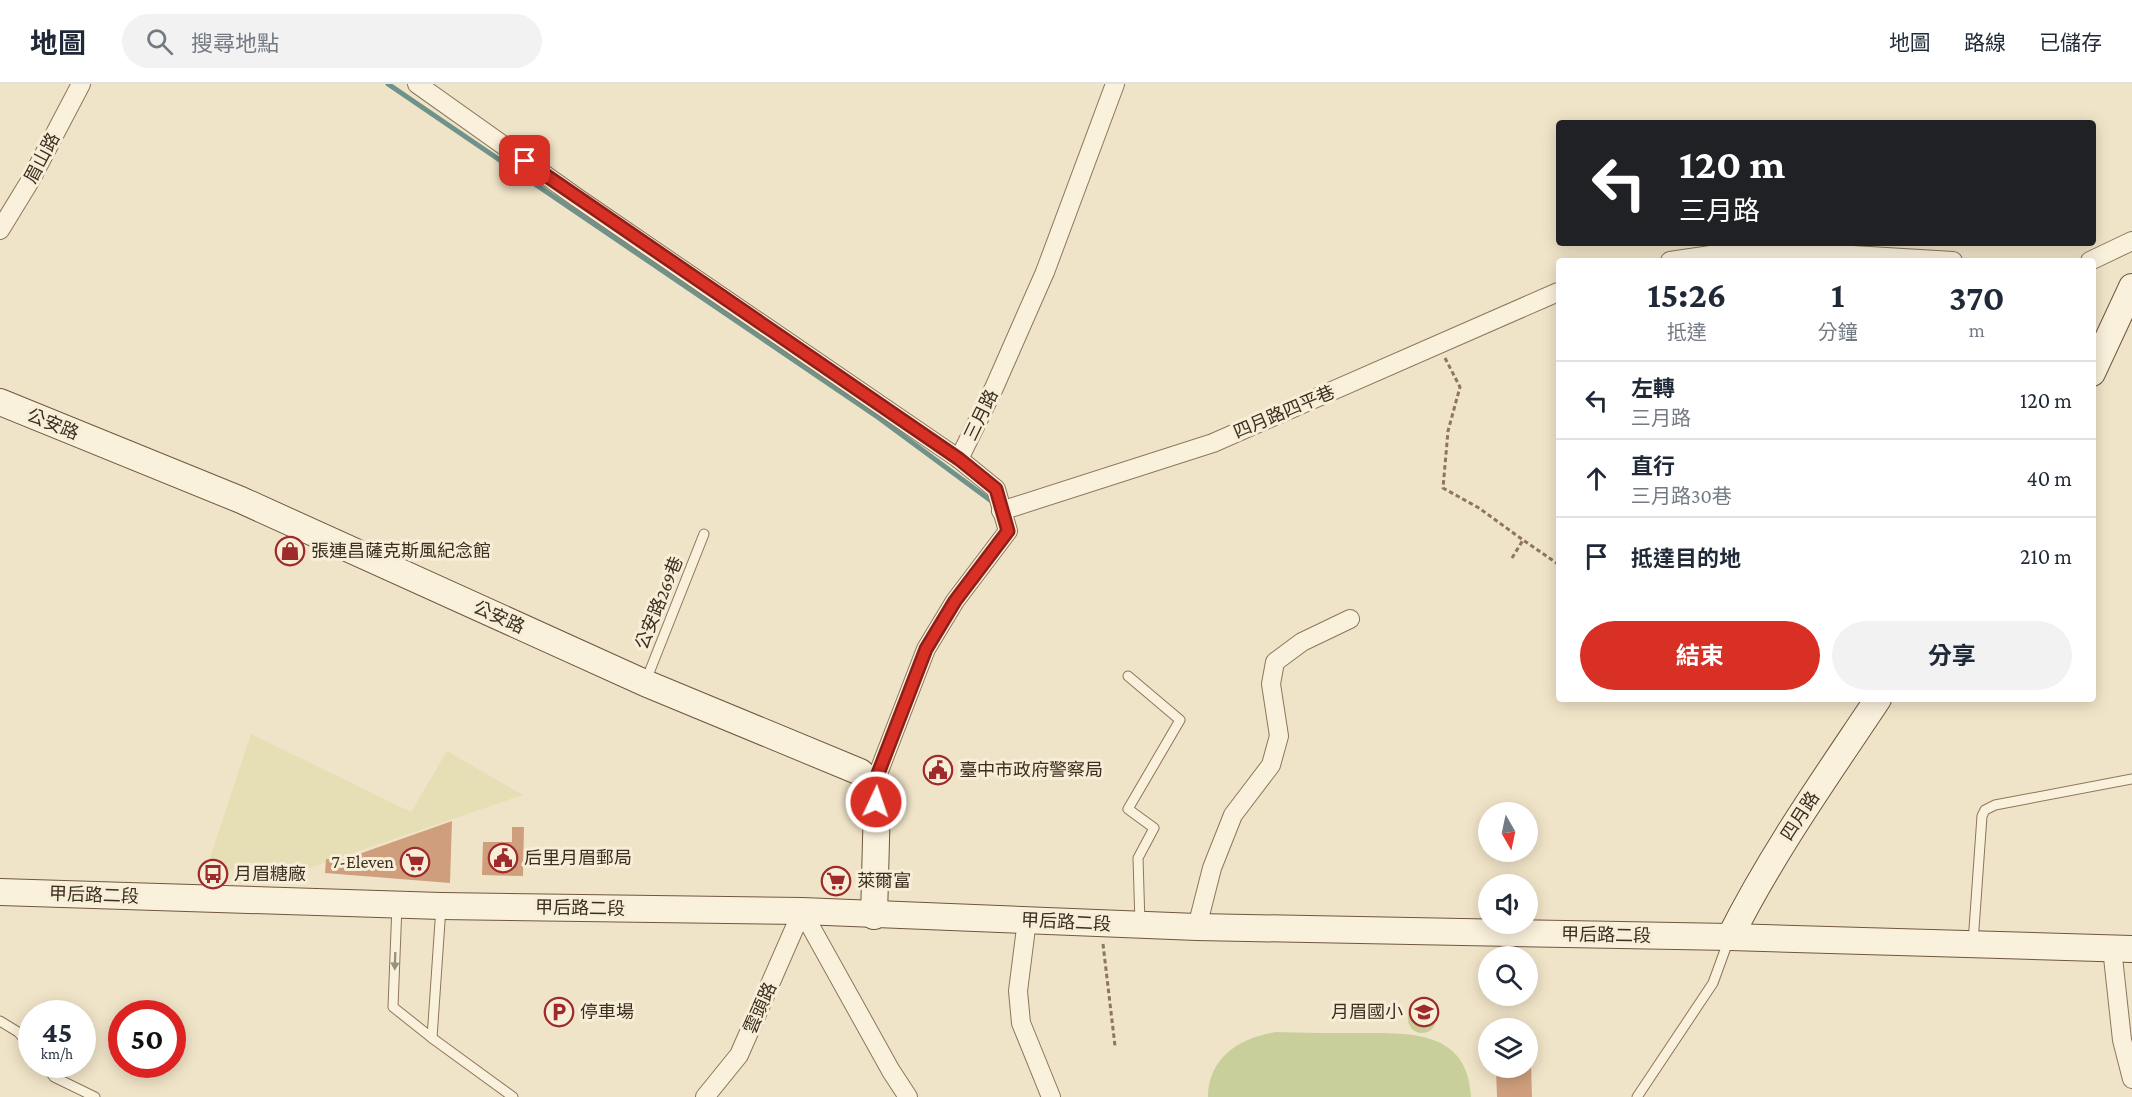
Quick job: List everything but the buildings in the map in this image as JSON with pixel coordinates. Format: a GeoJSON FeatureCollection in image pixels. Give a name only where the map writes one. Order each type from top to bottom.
{"type":"FeatureCollection","features":[{"type":"Feature","properties":{"kind":"main road"},"geometry":{"type":"LineString","coordinates":[[2096,364],[2132,287]]}},
{"type":"Feature","properties":{"kind":"main road","name":"公安路"},"geometry":{"type":"LineString","coordinates":[[0,402],[242,501],[645,683],[860,772],[874,784]]}},
{"type":"Feature","properties":{"kind":"main road","name":"四月路"},"geometry":{"type":"LineString","coordinates":[[1730,938],[1756,884],[1876,702]]}},
{"type":"Feature","properties":{"kind":"main road"},"geometry":{"type":"LineString","coordinates":[[874,784],[876,802],[874,916]]}},
{"type":"Feature","properties":{"kind":"main road","name":"甲后路二段"},"geometry":{"type":"LineString","coordinates":[[0,892],[441,906],[802,911],[874,916],[1197,927],[2122,949]]}},
{"type":"Feature","properties":{"kind":"street","name":"眉山路"},"geometry":{"type":"LineString","coordinates":[[0,230],[30,181],[81,84]]}},
{"type":"Feature","properties":{"kind":"street"},"geometry":{"type":"LineString","coordinates":[[417,84],[579,200],[959,459]]}},
{"type":"Feature","properties":{"kind":"street","name":"三月路"},"geometry":{"type":"LineString","coordinates":[[874,784],[926,649],[955,601],[1008,531],[996,489],[959,459],[994,388],[1045,272],[1115,84]]}},
{"type":"Feature","properties":{"kind":"street"},"geometry":{"type":"LineString","coordinates":[[2096,258],[2132,241]]}},
{"type":"Feature","properties":{"kind":"street"},"geometry":{"type":"LineString","coordinates":[[1690,258],[1752,249],[1903,258]]}},
{"type":"Feature","properties":{"kind":"street","name":"四月路四平巷"},"geometry":{"type":"LineString","coordinates":[[1001,511],[1213,443],[1556,293]]}},
{"type":"Feature","properties":{"kind":"street"},"geometry":{"type":"LineString","coordinates":[[1197,927],[1212,868],[1233,815],[1271,765],[1279,735],[1271,684],[1275,662],[1302,642],[1350,619]]}},
{"type":"Feature","properties":{"kind":"street"},"geometry":{"type":"LineString","coordinates":[[802,911],[891,1071],[908,1097]]}},
{"type":"Feature","properties":{"kind":"street","name":"雲頭路"},"geometry":{"type":"LineString","coordinates":[[705,1097],[739,1055],[802,911]]}},
{"type":"Feature","properties":{"kind":"street"},"geometry":{"type":"LineString","coordinates":[[1027,920],[1018,991],[1021,1023],[1051,1097]]}},
{"type":"Feature","properties":{"kind":"street"},"geometry":{"type":"LineString","coordinates":[[2122,949],[2122,1040],[2132,1079]]}},
{"type":"Feature","properties":{"kind":"lane","name":"公安路269巷"},"geometry":{"type":"LineString","coordinates":[[645,683],[704,534]]}},
{"type":"Feature","properties":{"kind":"lane"},"geometry":{"type":"LineString","coordinates":[[1128,676],[1180,720],[1128,809],[1154,828],[1138,858],[1140,925]]}},
{"type":"Feature","properties":{"kind":"lane"},"geometry":{"type":"LineString","coordinates":[[1972,945],[1985,810],[1995,805],[2132,779]]}},
{"type":"Feature","properties":{"kind":"lane"},"geometry":{"type":"LineString","coordinates":[[397,903],[393,1007],[513,1097]]}},
{"type":"Feature","properties":{"kind":"lane"},"geometry":{"type":"LineString","coordinates":[[432,1038],[441,906]]}},
{"type":"Feature","properties":{"kind":"lane"},"geometry":{"type":"LineString","coordinates":[[1637,1097],[1713,983],[1730,938]]}},
{"type":"Feature","properties":{"kind":"lane"},"geometry":{"type":"LineString","coordinates":[[0,1021],[18,1032]]}},
{"type":"Feature","properties":{"kind":"lane"},"geometry":{"type":"LineString","coordinates":[[56,1078],[95,1097]]}},
{"type":"Feature","properties":{"kind":"path"},"geometry":{"type":"LineString","coordinates":[[1439,346],[1460,387],[1448,431],[1443,488],[1479,508],[1556,563]]}},
{"type":"Feature","properties":{"kind":"path"},"geometry":{"type":"LineString","coordinates":[[1512,558],[1523,540]]}},
{"type":"Feature","properties":{"kind":"path"},"geometry":{"type":"LineString","coordinates":[[1101,924],[1115,1046]]}},
{"type":"Feature","properties":{"kind":"shaded area"},"geometry":{"type":"Polygon","coordinates":[[[251,734],[411,812],[447,751],[523,795],[300,871],[206,870],[251,734]]]}},
{"type":"Feature","properties":{"kind":"green space"},"geometry":{"type":"Polygon","coordinates":[[[1422,1005],[1432,1009],[1436,1019],[1432,1029],[1422,1033],[1412,1029],[1408,1019],[1412,1009],[1422,1005]]]}},
{"type":"Feature","properties":{"kind":"green space"},"geometry":{"type":"Polygon","coordinates":[[[1276,1032],[1398,1034],[1433,1040],[1448,1047],[1459,1059],[1467,1075],[1471,1097],[1208,1097],[1209,1083],[1214,1071],[1229,1051],[1251,1039],[1276,1032]]]}},
{"type":"Feature","properties":{"kind":"waterway"},"geometry":{"type":"LineString","coordinates":[[388,84],[879,418],[990,500]]}},
{"type":"Feature","properties":{"kind":"place","name":"張連昌薩克斯風紀念館"},"geometry":{"type":"Point","coordinates":[290,551]}},
{"type":"Feature","properties":{"kind":"place","name":"臺中市政府警察局"},"geometry":{"type":"Point","coordinates":[938,770]}},
{"type":"Feature","properties":{"kind":"place","name":"后里月眉郵局"},"geometry":{"type":"Point","coordinates":[503,858]}},
{"type":"Feature","properties":{"kind":"place","name":"7-Eleven"},"geometry":{"type":"Point","coordinates":[415,862]}},
{"type":"Feature","properties":{"kind":"place","name":"月眉糖廠"},"geometry":{"type":"Point","coordinates":[213,874]}},
{"type":"Feature","properties":{"kind":"place","name":"萊爾富"},"geometry":{"type":"Point","coordinates":[836,881]}},
{"type":"Feature","properties":{"kind":"place","name":"停車場"},"geometry":{"type":"Point","coordinates":[559,1012]}},
{"type":"Feature","properties":{"kind":"place","name":"月眉國小"},"geometry":{"type":"Point","coordinates":[1424,1012]}},
{"type":"Feature","properties":{"kind":"route"},"geometry":{"type":"LineString","coordinates":[[525,161],[959,459],[996,489],[1008,531],[955,601],[926,649],[874,784],[876,802]]}}]}
